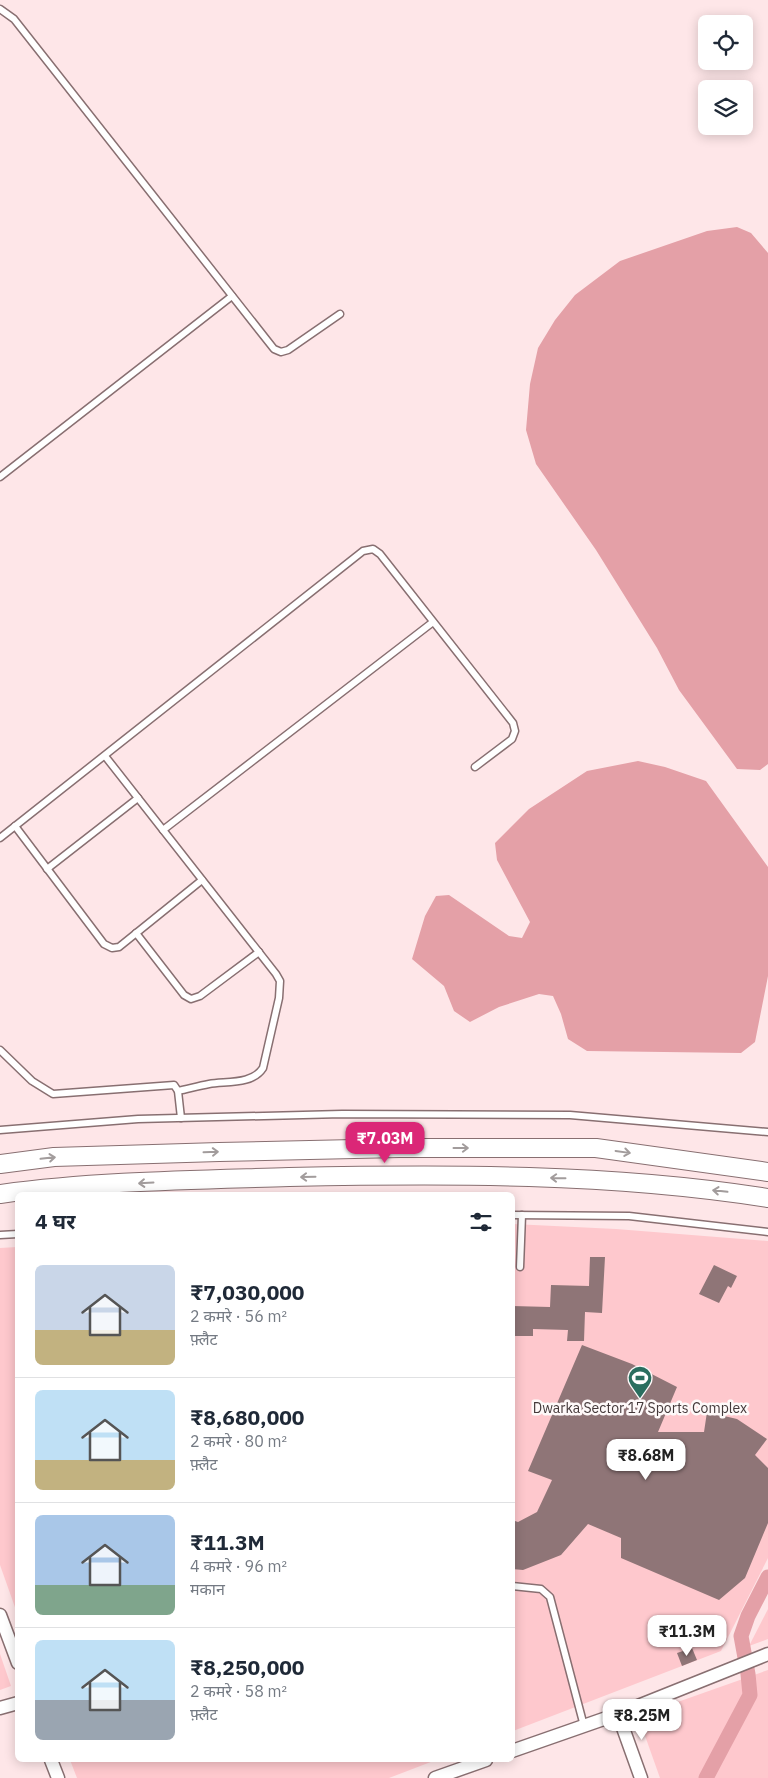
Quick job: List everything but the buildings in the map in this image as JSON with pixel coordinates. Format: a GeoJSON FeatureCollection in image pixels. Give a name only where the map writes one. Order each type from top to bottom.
{"type":"FeatureCollection","features":[{"type":"Feature","properties":{"kind":"main road"},"geometry":{"type":"LineString","coordinates":[[0,1164],[54,1157],[219,1152],[399,1148],[596,1148],[768,1172]]}},
{"type":"Feature","properties":{"kind":"main road"},"geometry":{"type":"LineString","coordinates":[[0,1194],[52,1187],[217,1179],[398,1175],[585,1178],[768,1198]]}},
{"type":"Feature","properties":{"kind":"street"},"geometry":{"type":"LineString","coordinates":[[0,1615],[15,1655]]}},
{"type":"Feature","properties":{"kind":"street"},"geometry":{"type":"LineString","coordinates":[[515,1750],[618,1714],[765,1655]]}},
{"type":"Feature","properties":{"kind":"street"},"geometry":{"type":"LineString","coordinates":[[0,1708],[15,1704]]}},
{"type":"Feature","properties":{"kind":"street"},"geometry":{"type":"LineString","coordinates":[[618,1714],[641,1778]]}},
{"type":"Feature","properties":{"kind":"street"},"geometry":{"type":"LineString","coordinates":[[53,1762],[58,1778]]}},
{"type":"Feature","properties":{"kind":"street"},"geometry":{"type":"LineString","coordinates":[[435,1778],[480,1762]]}},
{"type":"Feature","properties":{"kind":"lane"},"geometry":{"type":"LineString","coordinates":[[0,9],[14,19],[274,349],[281,352],[288,350],[340,314]]}},
{"type":"Feature","properties":{"kind":"lane"},"geometry":{"type":"LineString","coordinates":[[0,477],[232,296]]}},
{"type":"Feature","properties":{"kind":"lane"},"geometry":{"type":"LineString","coordinates":[[0,838],[363,550],[373,549],[380,554],[513,723],[515,731],[512,739],[475,767]]}},
{"type":"Feature","properties":{"kind":"lane"},"geometry":{"type":"LineString","coordinates":[[163,830],[433,622]]}},
{"type":"Feature","properties":{"kind":"lane"},"geometry":{"type":"LineString","coordinates":[[105,756],[280,981],[263,1068],[260,1073],[240,1081],[215,1083],[178,1091]]}},
{"type":"Feature","properties":{"kind":"lane"},"geometry":{"type":"LineString","coordinates":[[47,869],[138,798]]}},
{"type":"Feature","properties":{"kind":"lane"},"geometry":{"type":"LineString","coordinates":[[14,826],[104,944],[112,948],[119,947],[202,880]]}},
{"type":"Feature","properties":{"kind":"lane"},"geometry":{"type":"LineString","coordinates":[[136,934],[184,995],[191,999],[200,996],[259,952]]}},
{"type":"Feature","properties":{"kind":"lane"},"geometry":{"type":"LineString","coordinates":[[0,1050],[32,1082],[53,1094],[171,1084],[178,1091],[181,1118]]}},
{"type":"Feature","properties":{"kind":"lane"},"geometry":{"type":"LineString","coordinates":[[0,1130],[138,1119],[342,1114],[570,1115],[768,1132]]}},
{"type":"Feature","properties":{"kind":"lane"},"geometry":{"type":"LineString","coordinates":[[515,1215],[629,1216],[768,1232]]}},
{"type":"Feature","properties":{"kind":"lane"},"geometry":{"type":"LineString","coordinates":[[520,1268],[522,1215]]}},
{"type":"Feature","properties":{"kind":"lane"},"geometry":{"type":"LineString","coordinates":[[0,1235],[15,1234]]}},
{"type":"Feature","properties":{"kind":"lane"},"geometry":{"type":"LineString","coordinates":[[515,1586],[541,1590],[550,1597],[584,1726]]}},
{"type":"Feature","properties":{"kind":"shaded area"},"geometry":{"type":"Polygon","coordinates":[[[737,227],[751,233],[768,253],[768,764],[760,770],[737,769],[679,690],[657,648],[596,550],[536,464],[526,430],[530,384],[538,348],[555,320],[575,295],[620,261],[707,231],[737,227]]]}},
{"type":"Feature","properties":{"kind":"shaded area"},"geometry":{"type":"Polygon","coordinates":[[[638,761],[665,767],[706,781],[768,867],[768,976],[755,1042],[741,1053],[587,1051],[568,1039],[561,1014],[553,996],[539,994],[499,1007],[470,1022],[454,1011],[444,986],[412,959],[425,916],[436,896],[449,895],[509,936],[522,938],[530,922],[497,860],[495,843],[529,809],[587,771],[638,761]]]}},
{"type":"Feature","properties":{"kind":"shaded area","name":"Dwarka Sector 17 Sports Complex"},"geometry":{"type":"Polygon","coordinates":[[[515,1224],[616,1229],[768,1241],[768,1558],[721,1651],[515,1730],[515,1224]]]}},
{"type":"Feature","properties":{"kind":"shaded area"},"geometry":{"type":"Polygon","coordinates":[[[15,1247],[15,1607],[0,1565],[0,1248],[15,1247]]]}},
{"type":"Feature","properties":{"kind":"shaded area"},"geometry":{"type":"Polygon","coordinates":[[[768,1609],[768,1639],[749,1646],[768,1609]]]}},
{"type":"Feature","properties":{"kind":"shaded area"},"geometry":{"type":"Polygon","coordinates":[[[0,1654],[11,1686],[0,1690],[0,1654]]]}},
{"type":"Feature","properties":{"kind":"shaded area"},"geometry":{"type":"Polygon","coordinates":[[[768,1670],[768,1778],[660,1778],[638,1716],[768,1670]]]}},
{"type":"Feature","properties":{"kind":"shaded area"},"geometry":{"type":"Polygon","coordinates":[[[71,1762],[431,1762],[389,1778],[77,1778],[71,1762]]]}},
{"type":"Feature","properties":{"kind":"waterway"},"geometry":{"type":"LineString","coordinates":[[706,1778],[750,1695],[741,1636],[748,1616],[768,1577]]}},
{"type":"Feature","properties":{"kind":"place","name":"Dwarka Sector 17 Sports Complex"},"geometry":{"type":"Point","coordinates":[640,1399]}}]}
